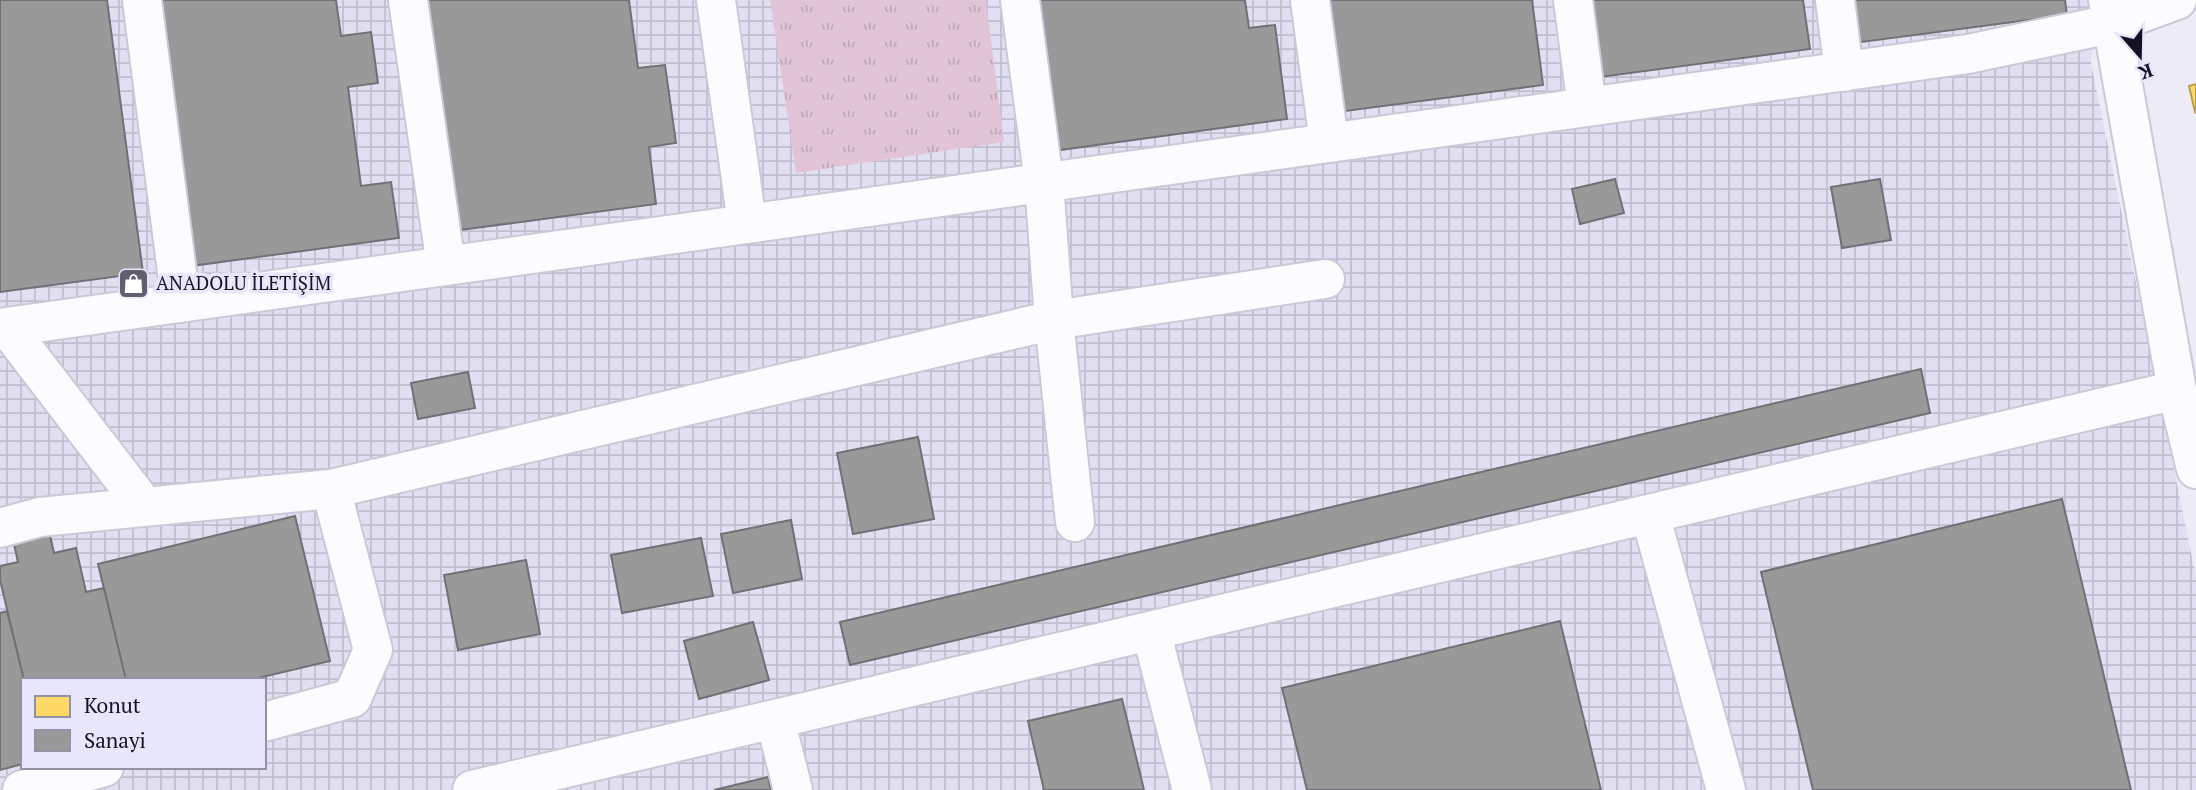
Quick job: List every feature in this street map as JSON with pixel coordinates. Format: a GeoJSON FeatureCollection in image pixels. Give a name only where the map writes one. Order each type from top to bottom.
{"type":"FeatureCollection","features":[{"type":"Feature","properties":{"kind":"street"},"geometry":{"type":"LineString","coordinates":[[142,0],[181,303]]}},
{"type":"Feature","properties":{"kind":"street"},"geometry":{"type":"LineString","coordinates":[[408,0],[446,266]]}},
{"type":"Feature","properties":{"kind":"street"},"geometry":{"type":"LineString","coordinates":[[716,0],[747,223]]}},
{"type":"Feature","properties":{"kind":"street"},"geometry":{"type":"LineString","coordinates":[[1020,0],[1044,182],[1054,320],[1075,522]]}},
{"type":"Feature","properties":{"kind":"street"},"geometry":{"type":"LineString","coordinates":[[1310,0],[1329,142]]}},
{"type":"Feature","properties":{"kind":"street"},"geometry":{"type":"LineString","coordinates":[[1573,0],[1587,107]]}},
{"type":"Feature","properties":{"kind":"street"},"geometry":{"type":"LineString","coordinates":[[1835,0],[1844,72]]}},
{"type":"Feature","properties":{"kind":"street"},"geometry":{"type":"LineString","coordinates":[[4,328],[1968,54],[2110,12],[2177,0]]}},
{"type":"Feature","properties":{"kind":"street"},"geometry":{"type":"LineString","coordinates":[[2110,12],[2177,390],[2196,469]]}},
{"type":"Feature","properties":{"kind":"street"},"geometry":{"type":"LineString","coordinates":[[0,528],[40,517],[331,489],[1054,320],[1325,279]]}},
{"type":"Feature","properties":{"kind":"street"},"geometry":{"type":"LineString","coordinates":[[4,328],[145,507]]}},
{"type":"Feature","properties":{"kind":"street"},"geometry":{"type":"LineString","coordinates":[[472,790],[2177,390]]}},
{"type":"Feature","properties":{"kind":"street"},"geometry":{"type":"LineString","coordinates":[[266,721],[352,698],[373,650],[331,489]]}},
{"type":"Feature","properties":{"kind":"street"},"geometry":{"type":"LineString","coordinates":[[1650,514],[1726,790]]}},
{"type":"Feature","properties":{"kind":"street"},"geometry":{"type":"LineString","coordinates":[[1150,631],[1192,790]]}},
{"type":"Feature","properties":{"kind":"street"},"geometry":{"type":"LineString","coordinates":[[775,719],[793,790]]}},
{"type":"Feature","properties":{"kind":"street"},"geometry":{"type":"LineString","coordinates":[[22,790],[97,769]]}},
{"type":"Feature","properties":{"kind":"shaded area"},"geometry":{"type":"Polygon","coordinates":[[[0,0],[2097,0],[2091,63],[2196,577],[2196,790],[0,790],[0,0]]]}},
{"type":"Feature","properties":{"kind":"green space"},"geometry":{"type":"Polygon","coordinates":[[[770,0],[986,0],[1004,142],[796,173],[770,0]]]}},
{"type":"Feature","properties":{"kind":"building: Konut"},"geometry":{"type":"Polygon","coordinates":[[[2196,84],[2196,111],[2195,112],[2189,86],[2196,84]]]}},
{"type":"Feature","properties":{"kind":"building: Sanayi"},"geometry":{"type":"Polygon","coordinates":[[[0,0],[107,0],[143,273],[0,292],[0,0]]]}},
{"type":"Feature","properties":{"kind":"building: Sanayi"},"geometry":{"type":"Polygon","coordinates":[[[149,0],[336,0],[341,36],[371,32],[378,83],[348,87],[361,186],[391,182],[399,238],[184,267],[149,0]]]}},
{"type":"Feature","properties":{"kind":"building: Sanayi"},"geometry":{"type":"Polygon","coordinates":[[[414,0],[629,0],[638,68],[665,65],[676,143],[649,147],[656,204],[445,232],[414,0]]]}},
{"type":"Feature","properties":{"kind":"building: Sanayi"},"geometry":{"type":"Polygon","coordinates":[[[1040,0],[1245,0],[1249,28],[1275,25],[1287,119],[1060,150],[1040,0]]]}},
{"type":"Feature","properties":{"kind":"building: Sanayi"},"geometry":{"type":"Polygon","coordinates":[[[1323,0],[1532,0],[1543,85],[1338,112],[1323,0]]]}},
{"type":"Feature","properties":{"kind":"building: Sanayi"},"geometry":{"type":"Polygon","coordinates":[[[1583,0],[1803,0],[1810,49],[1593,78],[1583,0]]]}},
{"type":"Feature","properties":{"kind":"building: Sanayi"},"geometry":{"type":"Polygon","coordinates":[[[1849,0],[2065,0],[2067,15],[1854,43],[1849,0]]]}},
{"type":"Feature","properties":{"kind":"building: Sanayi"},"geometry":{"type":"Polygon","coordinates":[[[1615,179],[1624,213],[1580,224],[1572,189],[1615,179]]]}},
{"type":"Feature","properties":{"kind":"building: Sanayi"},"geometry":{"type":"Polygon","coordinates":[[[1880,179],[1891,240],[1842,248],[1831,187],[1880,179]]]}},
{"type":"Feature","properties":{"kind":"building: Sanayi"},"geometry":{"type":"Polygon","coordinates":[[[1921,369],[1930,413],[850,665],[840,622],[1921,369]]]}},
{"type":"Feature","properties":{"kind":"building: Sanayi"},"geometry":{"type":"Polygon","coordinates":[[[468,372],[475,408],[418,419],[411,383],[468,372]]]}},
{"type":"Feature","properties":{"kind":"building: Sanayi"},"geometry":{"type":"Polygon","coordinates":[[[918,437],[934,519],[853,534],[837,453],[918,437]]]}},
{"type":"Feature","properties":{"kind":"building: Sanayi"},"geometry":{"type":"Polygon","coordinates":[[[2062,499],[2131,790],[1813,790],[1761,572],[2062,499]]]}},
{"type":"Feature","properties":{"kind":"building: Sanayi"},"geometry":{"type":"Polygon","coordinates":[[[295,516],[330,661],[258,678],[126,678],[98,564],[295,516]]]}},
{"type":"Feature","properties":{"kind":"building: Sanayi"},"geometry":{"type":"Polygon","coordinates":[[[791,520],[802,579],[733,593],[721,534],[791,520]]]}},
{"type":"Feature","properties":{"kind":"building: Sanayi"},"geometry":{"type":"Polygon","coordinates":[[[50,535],[54,553],[76,548],[86,592],[104,588],[126,678],[24,678],[0,580],[0,566],[18,562],[14,544],[50,535]]]}},
{"type":"Feature","properties":{"kind":"building: Sanayi"},"geometry":{"type":"Polygon","coordinates":[[[701,538],[713,596],[622,613],[611,555],[701,538]]]}},
{"type":"Feature","properties":{"kind":"building: Sanayi"},"geometry":{"type":"Polygon","coordinates":[[[526,560],[540,634],[458,650],[444,575],[526,560]]]}},
{"type":"Feature","properties":{"kind":"building: Sanayi"},"geometry":{"type":"Polygon","coordinates":[[[7,611],[24,678],[21,678],[21,765],[0,770],[0,613],[7,611]]]}},
{"type":"Feature","properties":{"kind":"building: Sanayi"},"geometry":{"type":"Polygon","coordinates":[[[1560,621],[1601,790],[1307,790],[1282,688],[1560,621]]]}},
{"type":"Feature","properties":{"kind":"building: Sanayi"},"geometry":{"type":"Polygon","coordinates":[[[753,622],[769,680],[699,699],[684,641],[753,622]]]}},
{"type":"Feature","properties":{"kind":"building: Sanayi"},"geometry":{"type":"Polygon","coordinates":[[[1122,699],[1144,790],[1044,790],[1028,721],[1122,699]]]}},
{"type":"Feature","properties":{"kind":"building: Sanayi"},"geometry":{"type":"Polygon","coordinates":[[[768,777],[771,790],[714,790],[768,777]]]}},
{"type":"Feature","properties":{"kind":"place","name":"ANADOLU İLETİŞİM"},"geometry":{"type":"Point","coordinates":[133,283]}}]}
